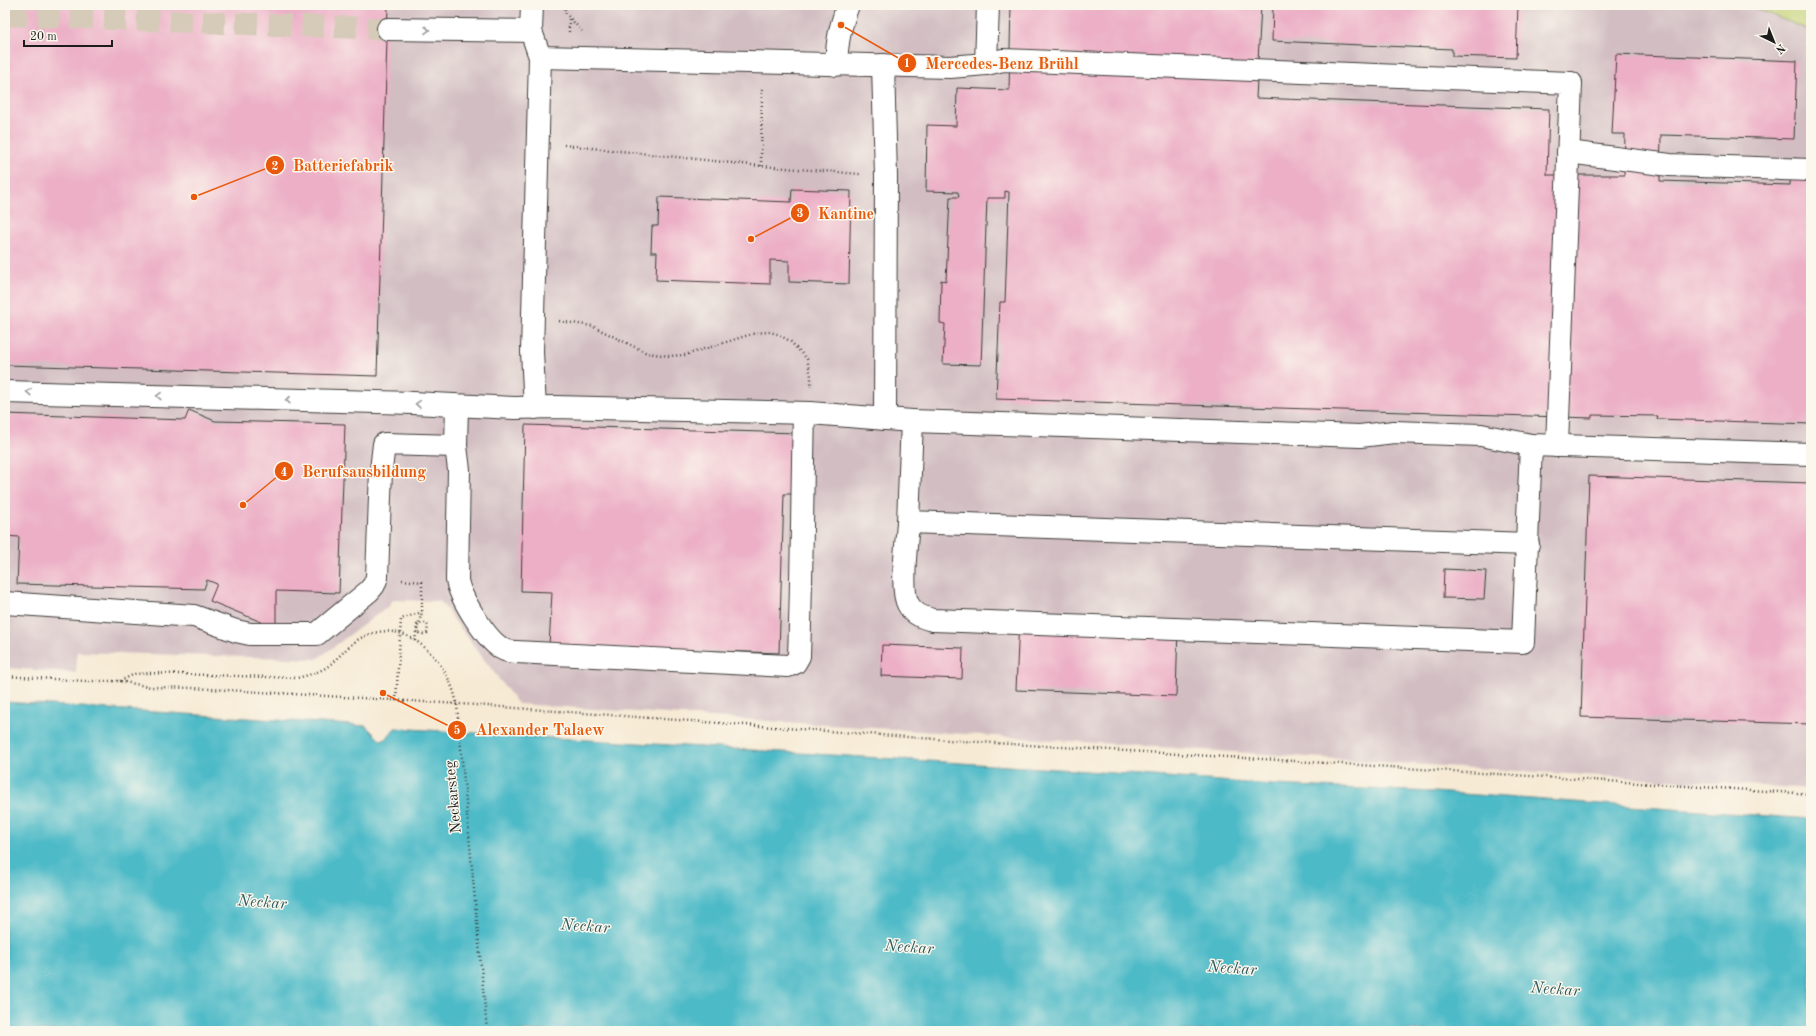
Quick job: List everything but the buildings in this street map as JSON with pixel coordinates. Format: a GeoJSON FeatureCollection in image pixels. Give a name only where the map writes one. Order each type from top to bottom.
{"type":"FeatureCollection","features":[{"type":"Feature","properties":{"kind":"lane"},"geometry":{"type":"LineString","coordinates":[[532,5],[531,31],[540,57],[532,352],[535,408]]}},
{"type":"Feature","properties":{"kind":"lane"},"geometry":{"type":"LineString","coordinates":[[836,65],[837,41],[848,5]]}},
{"type":"Feature","properties":{"kind":"lane"},"geometry":{"type":"LineString","coordinates":[[986,64],[988,5]]}},
{"type":"Feature","properties":{"kind":"lane"},"geometry":{"type":"LineString","coordinates":[[388,29],[531,31]]}},
{"type":"Feature","properties":{"kind":"lane"},"geometry":{"type":"LineString","coordinates":[[540,57],[950,67],[986,64],[1003,60],[1571,83],[1557,446]]}},
{"type":"Feature","properties":{"kind":"lane"},"geometry":{"type":"LineString","coordinates":[[883,65],[886,176],[885,419]]}},
{"type":"Feature","properties":{"kind":"lane"},"geometry":{"type":"LineString","coordinates":[[1568,152],[1670,165],[1811,170]]}},
{"type":"Feature","properties":{"kind":"lane"},"geometry":{"type":"LineString","coordinates":[[5,392],[405,403],[457,406],[807,413],[912,421],[1360,436],[1394,432],[1481,435],[1532,445],[1811,454]]}},
{"type":"Feature","properties":{"kind":"lane"},"geometry":{"type":"LineString","coordinates":[[457,406],[456,446],[459,470],[456,571],[459,589],[462,597],[482,626],[500,648],[516,652],[788,666],[795,663],[799,656],[802,557],[801,521],[807,413]]}},
{"type":"Feature","properties":{"kind":"lane"},"geometry":{"type":"LineString","coordinates":[[912,421],[905,597],[913,611],[926,619],[933,620],[1523,642],[1532,445]]}},
{"type":"Feature","properties":{"kind":"lane"},"geometry":{"type":"LineString","coordinates":[[5,603],[194,616],[242,633],[310,636],[317,634],[324,631],[369,591],[377,576],[381,470],[384,444],[456,446]]}},
{"type":"Feature","properties":{"kind":"lane"},"geometry":{"type":"LineString","coordinates":[[908,522],[1528,544]]}},
{"type":"Feature","properties":{"kind":"path"},"geometry":{"type":"LineString","coordinates":[[761,166],[763,107],[762,63]]}},
{"type":"Feature","properties":{"kind":"path"},"geometry":{"type":"LineString","coordinates":[[562,152],[562,145],[761,166],[886,176]]}},
{"type":"Feature","properties":{"kind":"path"},"geometry":{"type":"LineString","coordinates":[[557,320],[592,326],[647,353],[669,356],[685,355],[756,333],[770,332],[777,334],[790,341],[807,359],[811,376],[807,413]]}},
{"type":"Feature","properties":{"kind":"path"},"geometry":{"type":"LineString","coordinates":[[377,576],[422,582],[422,612],[417,629],[419,633],[423,634],[428,631],[428,626],[426,623],[422,623],[417,625],[415,640]]}},
{"type":"Feature","properties":{"kind":"path"},"geometry":{"type":"LineString","coordinates":[[396,701],[401,619],[422,612]]}},
{"type":"Feature","properties":{"kind":"path","name":"Neckarsteg"},"geometry":{"type":"LineString","coordinates":[[119,681],[134,674],[150,673],[297,678],[316,673],[324,669],[355,642],[368,636],[385,632],[415,640],[426,648],[441,665],[452,684],[455,695],[487,1031]]}},
{"type":"Feature","properties":{"kind":"path"},"geometry":{"type":"LineString","coordinates":[[5,676],[84,682],[119,681],[151,688],[194,688],[549,710],[962,741],[1811,794]]}},
{"type":"Feature","properties":{"kind":"shaded area"},"geometry":{"type":"Polygon","coordinates":[[[5,5],[1748,5],[1811,31],[1811,789],[1457,767],[518,704],[440,601],[393,600],[389,606],[317,659],[77,652],[76,673],[5,668],[5,5]]]}},
{"type":"Feature","properties":{"kind":"green space"},"geometry":{"type":"Polygon","coordinates":[[[1748,5],[1807,5],[1811,7],[1811,31],[1748,5]]]}},
{"type":"Feature","properties":{"kind":"water","name":"Neckar"},"geometry":{"type":"Polygon","coordinates":[[[5,702],[366,726],[380,740],[386,739],[395,728],[1073,770],[1273,785],[1434,792],[1811,819],[1811,1031],[5,1031],[5,702]]]}},
{"type":"Feature","properties":{"kind":"tunnel"},"geometry":{"type":"LineString","coordinates":[[5,15],[388,29]]}},
{"type":"Feature","properties":{"kind":"place","name":"Mercedes-Benz Brühl"},"geometry":{"type":"Point","coordinates":[841,25]}},
{"type":"Feature","properties":{"kind":"place","name":"Batteriefabrik"},"geometry":{"type":"Point","coordinates":[194,197]}},
{"type":"Feature","properties":{"kind":"place","name":"Kantine"},"geometry":{"type":"Point","coordinates":[751,239]}},
{"type":"Feature","properties":{"kind":"place","name":"Berufsausbildung"},"geometry":{"type":"Point","coordinates":[243,505]}},
{"type":"Feature","properties":{"kind":"place","name":"Alexander Talaew"},"geometry":{"type":"Point","coordinates":[383,693]}}]}
